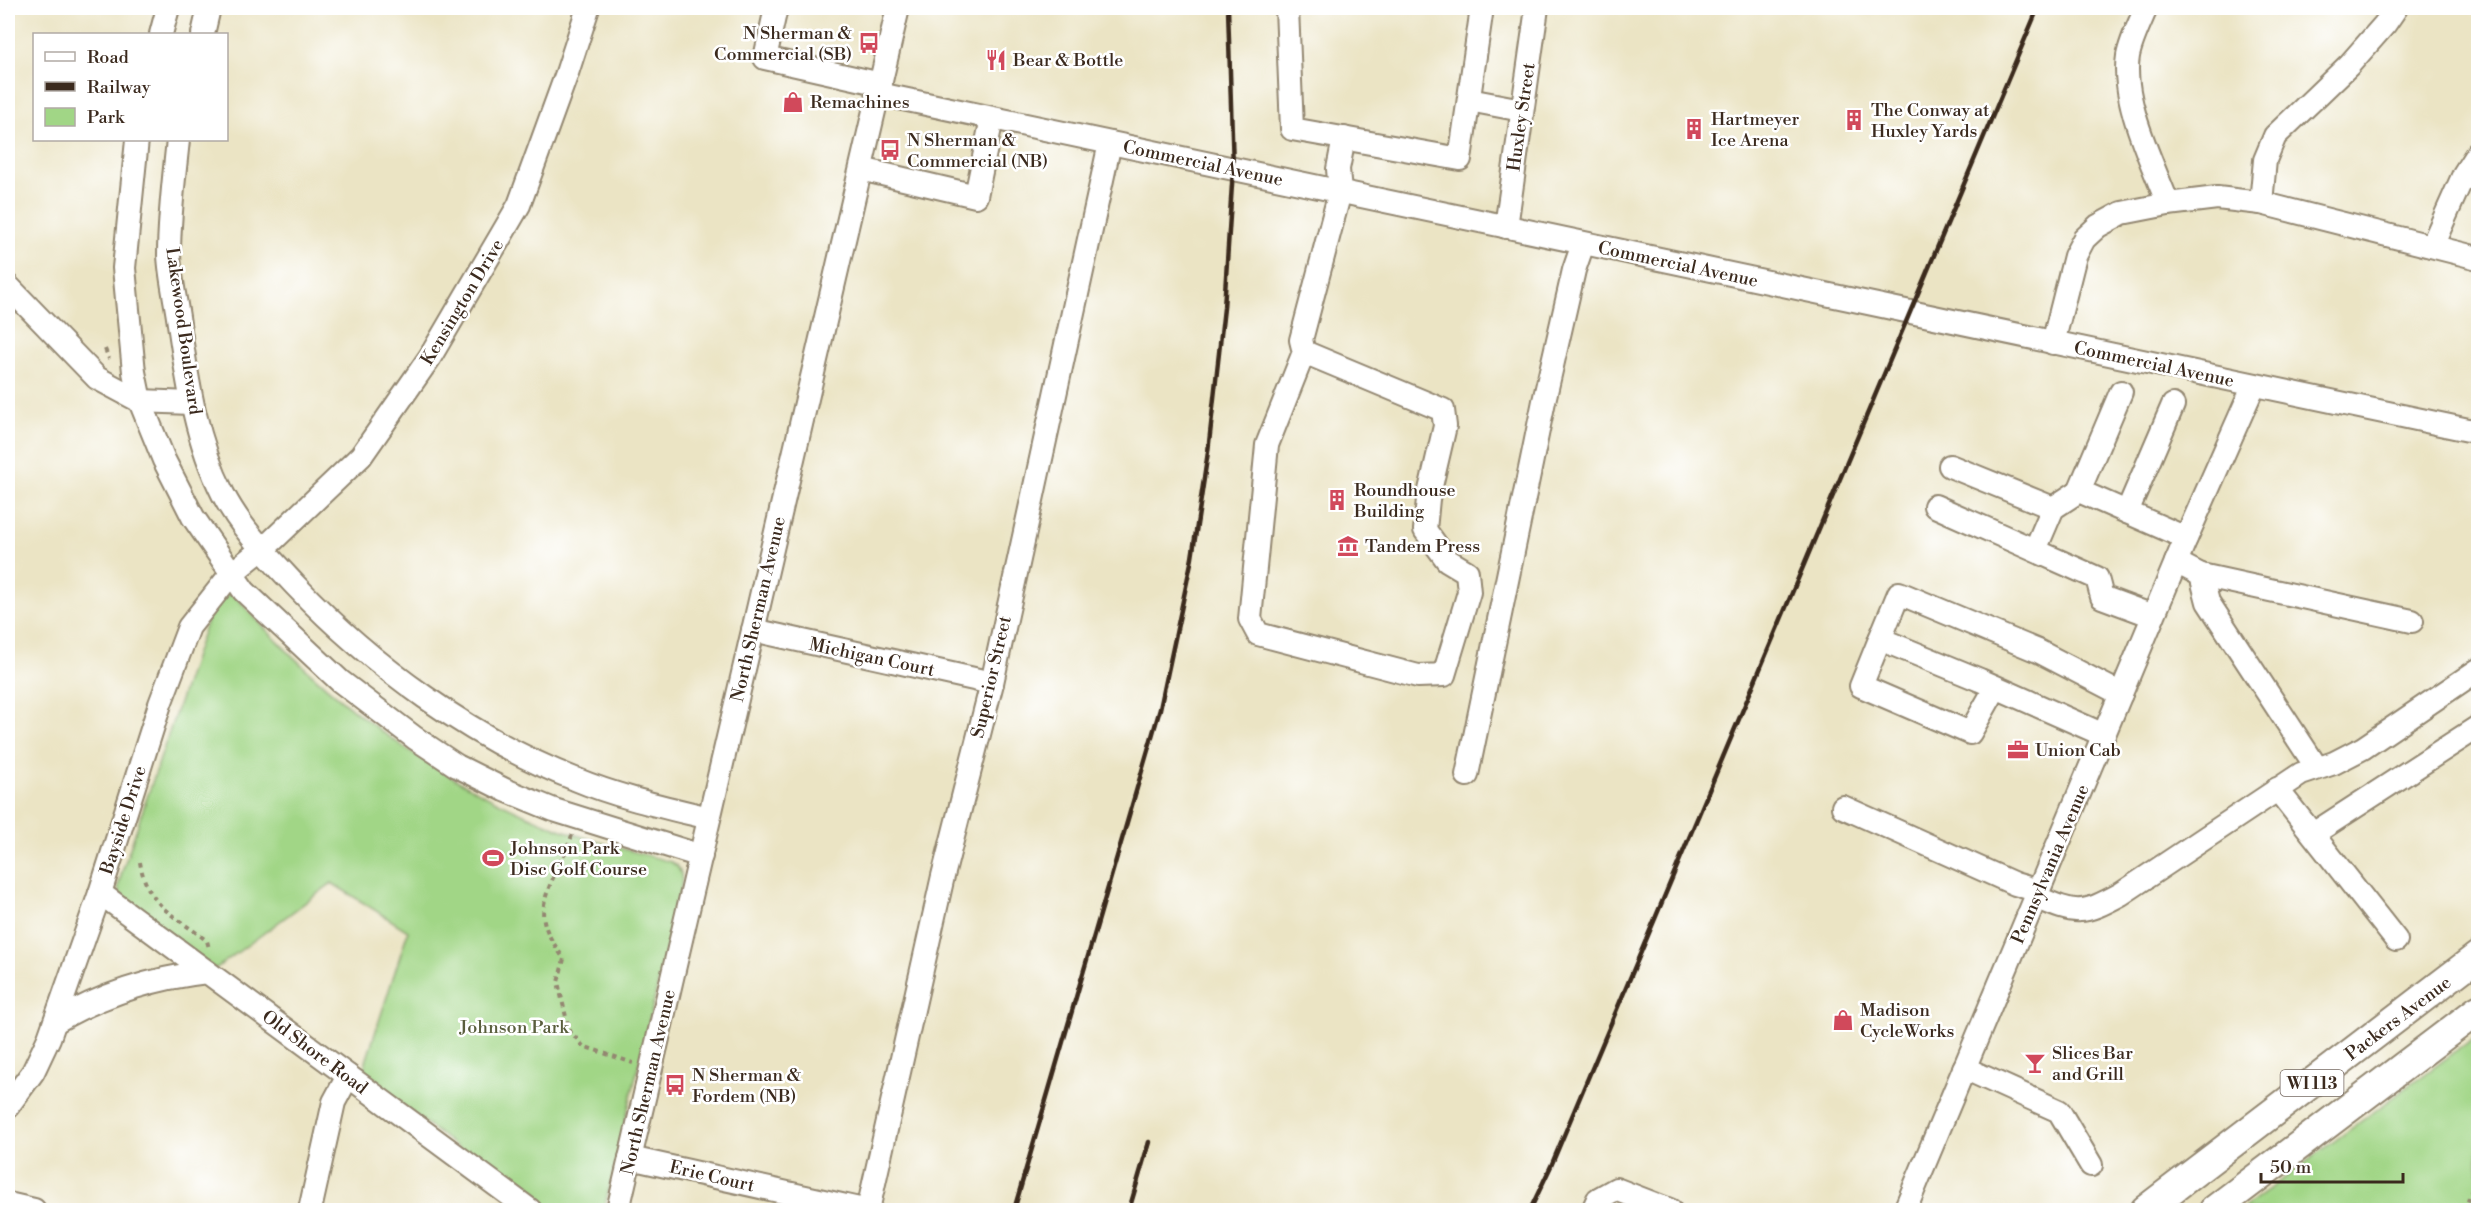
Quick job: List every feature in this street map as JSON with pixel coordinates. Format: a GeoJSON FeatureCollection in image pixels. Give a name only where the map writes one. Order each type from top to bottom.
{"type":"FeatureCollection","features":[{"type":"Feature","properties":{"kind":"main road","name":"Packers Avenue"},"geometry":{"type":"LineString","coordinates":[[2145,1210],[2478,956]]}},
{"type":"Feature","properties":{"kind":"main road","name":"WI 113"},"geometry":{"type":"LineString","coordinates":[[2214,1210],[2478,1010]]}},
{"type":"Feature","properties":{"kind":"street"},"geometry":{"type":"LineString","coordinates":[[161,33],[168,8]]}},
{"type":"Feature","properties":{"kind":"street"},"geometry":{"type":"LineString","coordinates":[[203,33],[209,8]]}},
{"type":"Feature","properties":{"kind":"street","name":"Kensington Drive"},"geometry":{"type":"LineString","coordinates":[[260,548],[273,540],[361,456],[430,357],[519,204],[588,8]]}},
{"type":"Feature","properties":{"kind":"street","name":"Commercial Avenue"},"geometry":{"type":"LineString","coordinates":[[776,8],[765,58],[992,118],[2478,432]]}},
{"type":"Feature","properties":{"kind":"street","name":"North Sherman Avenue"},"geometry":{"type":"LineString","coordinates":[[618,1210],[898,8]]}},
{"type":"Feature","properties":{"kind":"street"},"geometry":{"type":"LineString","coordinates":[[1287,8],[1292,129],[1460,159],[1482,8]]}},
{"type":"Feature","properties":{"kind":"street","name":"Huxley Street"},"geometry":{"type":"LineString","coordinates":[[1506,227],[1537,8]]}},
{"type":"Feature","properties":{"kind":"street"},"geometry":{"type":"LineString","coordinates":[[2146,8],[2128,55],[2127,82],[2130,100],[2168,204]]}},
{"type":"Feature","properties":{"kind":"street"},"geometry":{"type":"LineString","coordinates":[[2261,203],[2265,160],[2275,136],[2349,65],[2396,8]]}},
{"type":"Feature","properties":{"kind":"street"},"geometry":{"type":"LineString","coordinates":[[1469,100],[1522,110]]}},
{"type":"Feature","properties":{"kind":"street"},"geometry":{"type":"LineString","coordinates":[[861,169],[976,196],[992,118]]}},
{"type":"Feature","properties":{"kind":"street"},"geometry":{"type":"LineString","coordinates":[[1304,352],[1443,410],[1445,426],[1428,499],[1425,530],[1447,560],[1467,572],[1469,592],[1444,675],[1418,676],[1257,634],[1250,619],[1267,445],[1304,352],[1301,340],[1340,192],[1338,169],[1344,138]]}},
{"type":"Feature","properties":{"kind":"street"},"geometry":{"type":"LineString","coordinates":[[137,141],[124,268],[134,372],[141,400],[177,489],[193,517],[244,591],[339,681],[456,766],[505,790],[579,817],[701,856]]}},
{"type":"Feature","properties":{"kind":"street","name":"Lakewood Boulevard"},"geometry":{"type":"LineString","coordinates":[[178,141],[172,187],[169,257],[191,402],[224,495],[260,548],[319,609],[385,666],[452,715],[512,751],[575,780],[641,801],[709,818]]}},
{"type":"Feature","properties":{"kind":"street","name":"Superior Street"},"geometry":{"type":"LineString","coordinates":[[866,1210],[943,876],[992,683],[1110,143]]}},
{"type":"Feature","properties":{"kind":"street"},"geometry":{"type":"LineString","coordinates":[[2432,246],[2464,174],[2478,152]]}},
{"type":"Feature","properties":{"kind":"street"},"geometry":{"type":"LineString","coordinates":[[2053,343],[2075,256],[2084,238],[2098,226],[2122,213],[2217,198],[2261,203],[2478,258]]}},
{"type":"Feature","properties":{"kind":"street"},"geometry":{"type":"LineString","coordinates":[[1467,775],[1544,401],[1574,270],[1583,244]]}},
{"type":"Feature","properties":{"kind":"street"},"geometry":{"type":"LineString","coordinates":[[8,286],[98,378],[141,400],[191,402]]}},
{"type":"Feature","properties":{"kind":"street","name":"Pennsylvania Avenue"},"geometry":{"type":"LineString","coordinates":[[1905,1210],[2153,616],[2254,385]]}},
{"type":"Feature","properties":{"kind":"street"},"geometry":{"type":"LineString","coordinates":[[2035,550],[2053,508],[2079,491],[2121,392]]}},
{"type":"Feature","properties":{"kind":"street"},"geometry":{"type":"LineString","coordinates":[[2127,512],[2173,405]]}},
{"type":"Feature","properties":{"kind":"street"},"geometry":{"type":"LineString","coordinates":[[1950,466],[2053,508]]}},
{"type":"Feature","properties":{"kind":"street"},"geometry":{"type":"LineString","coordinates":[[2079,491],[2186,538]]}},
{"type":"Feature","properties":{"kind":"street"},"geometry":{"type":"LineString","coordinates":[[1935,506],[2097,578],[2102,597],[2153,616]]}},
{"type":"Feature","properties":{"kind":"street","name":"Bayside Drive"},"geometry":{"type":"LineString","coordinates":[[8,1106],[33,1072],[55,1022],[183,640],[189,627],[231,574],[260,548]]}},
{"type":"Feature","properties":{"kind":"street"},"geometry":{"type":"LineString","coordinates":[[2176,562],[2201,575],[2412,621]]}},
{"type":"Feature","properties":{"kind":"street"},"geometry":{"type":"LineString","coordinates":[[2201,575],[2208,602],[2317,768]]}},
{"type":"Feature","properties":{"kind":"street"},"geometry":{"type":"LineString","coordinates":[[1996,687],[1970,733],[1861,686],[1899,593],[2038,651],[2121,694]]}},
{"type":"Feature","properties":{"kind":"street","name":"Michigan Court"},"geometry":{"type":"LineString","coordinates":[[753,630],[992,683]]}},
{"type":"Feature","properties":{"kind":"street"},"geometry":{"type":"LineString","coordinates":[[1880,639],[2104,735]]}},
{"type":"Feature","properties":{"kind":"street"},"geometry":{"type":"LineString","coordinates":[[1843,807],[2038,894],[2064,909],[2079,912],[2095,908],[2121,894],[2301,774],[2363,748],[2478,670]]}},
{"type":"Feature","properties":{"kind":"street"},"geometry":{"type":"LineString","coordinates":[[2313,834],[2478,727]]}},
{"type":"Feature","properties":{"kind":"street"},"geometry":{"type":"LineString","coordinates":[[2277,789],[2396,940]]}},
{"type":"Feature","properties":{"kind":"street"},"geometry":{"type":"LineString","coordinates":[[634,835],[641,801]]}},
{"type":"Feature","properties":{"kind":"street","name":"Old Shore Road"},"geometry":{"type":"LineString","coordinates":[[100,893],[530,1210]]}},
{"type":"Feature","properties":{"kind":"street"},"geometry":{"type":"LineString","coordinates":[[55,1022],[79,1008],[131,988],[178,975],[207,972]]}},
{"type":"Feature","properties":{"kind":"street"},"geometry":{"type":"LineString","coordinates":[[1964,1068],[2059,1111],[2091,1165]]}},
{"type":"Feature","properties":{"kind":"street"},"geometry":{"type":"LineString","coordinates":[[310,1210],[334,1102],[348,1076]]}},
{"type":"Feature","properties":{"kind":"street","name":"Erie Court"},"geometry":{"type":"LineString","coordinates":[[630,1158],[866,1210]]}},
{"type":"Feature","properties":{"kind":"street"},"geometry":{"type":"LineString","coordinates":[[1593,1210],[1598,1199],[1616,1189],[1670,1210]]}},
{"type":"Feature","properties":{"kind":"street"},"geometry":{"type":"LineString","coordinates":[[8,1204],[34,1210]]}},
{"type":"Feature","properties":{"kind":"path"},"geometry":{"type":"LineString","coordinates":[[579,817],[548,891],[543,918],[549,937],[564,959],[558,982],[569,1030],[584,1046],[633,1063]]}},
{"type":"Feature","properties":{"kind":"path"},"geometry":{"type":"LineString","coordinates":[[2465,1210],[2478,1172]]}},
{"type":"Feature","properties":{"kind":"green space","name":"Johnson Park"},"geometry":{"type":"Polygon","coordinates":[[[223,595],[232,595],[237,598],[307,670],[383,732],[424,760],[510,808],[557,828],[671,862],[679,869],[681,887],[604,1210],[538,1210],[362,1074],[408,931],[332,883],[215,969],[122,900],[118,887],[122,872],[207,620],[223,595]]]}},
{"type":"Feature","properties":{"kind":"green space"},"geometry":{"type":"Polygon","coordinates":[[[2478,1035],[2478,1210],[2241,1210],[2478,1035]]]}},
{"type":"Feature","properties":{"kind":"railway"},"geometry":{"type":"LineString","coordinates":[[1014,1210],[1160,709],[1192,558],[1208,452],[1224,308],[1233,169],[1228,8]]}},
{"type":"Feature","properties":{"kind":"railway"},"geometry":{"type":"LineString","coordinates":[[1530,1210],[1551,1166],[2038,8]]}},
{"type":"Feature","properties":{"kind":"railway"},"geometry":{"type":"LineString","coordinates":[[1129,1210],[1149,1142]]}},
{"type":"Feature","properties":{"kind":"place","name":"N Sherman & Commercial (SB)"},"geometry":{"type":"Point","coordinates":[869,43]}},
{"type":"Feature","properties":{"kind":"place","name":"Bear & Bottle"},"geometry":{"type":"Point","coordinates":[996,60]}},
{"type":"Feature","properties":{"kind":"place","name":"Remachines"},"geometry":{"type":"Point","coordinates":[793,102]}},
{"type":"Feature","properties":{"kind":"place","name":"The Conway at Huxley Yards"},"geometry":{"type":"Point","coordinates":[1854,120]}},
{"type":"Feature","properties":{"kind":"place","name":"Hartmeyer Ice Arena"},"geometry":{"type":"Point","coordinates":[1694,129]}},
{"type":"Feature","properties":{"kind":"place","name":"N Sherman & Commercial (NB)"},"geometry":{"type":"Point","coordinates":[890,150]}},
{"type":"Feature","properties":{"kind":"place","name":"Roundhouse Building"},"geometry":{"type":"Point","coordinates":[1337,500]}},
{"type":"Feature","properties":{"kind":"place","name":"Tandem Press"},"geometry":{"type":"Point","coordinates":[1348,546]}},
{"type":"Feature","properties":{"kind":"place","name":"Union Cab"},"geometry":{"type":"Point","coordinates":[2018,750]}},
{"type":"Feature","properties":{"kind":"place","name":"Johnson Park Disc Golf Course"},"geometry":{"type":"Point","coordinates":[493,858]}},
{"type":"Feature","properties":{"kind":"place","name":"Madison CycleWorks"},"geometry":{"type":"Point","coordinates":[1843,1020]}},
{"type":"Feature","properties":{"kind":"place","name":"Slices Bar and Grill"},"geometry":{"type":"Point","coordinates":[2035,1063]}},
{"type":"Feature","properties":{"kind":"place","name":"N Sherman & Fordem (NB)"},"geometry":{"type":"Point","coordinates":[675,1085]}}]}
